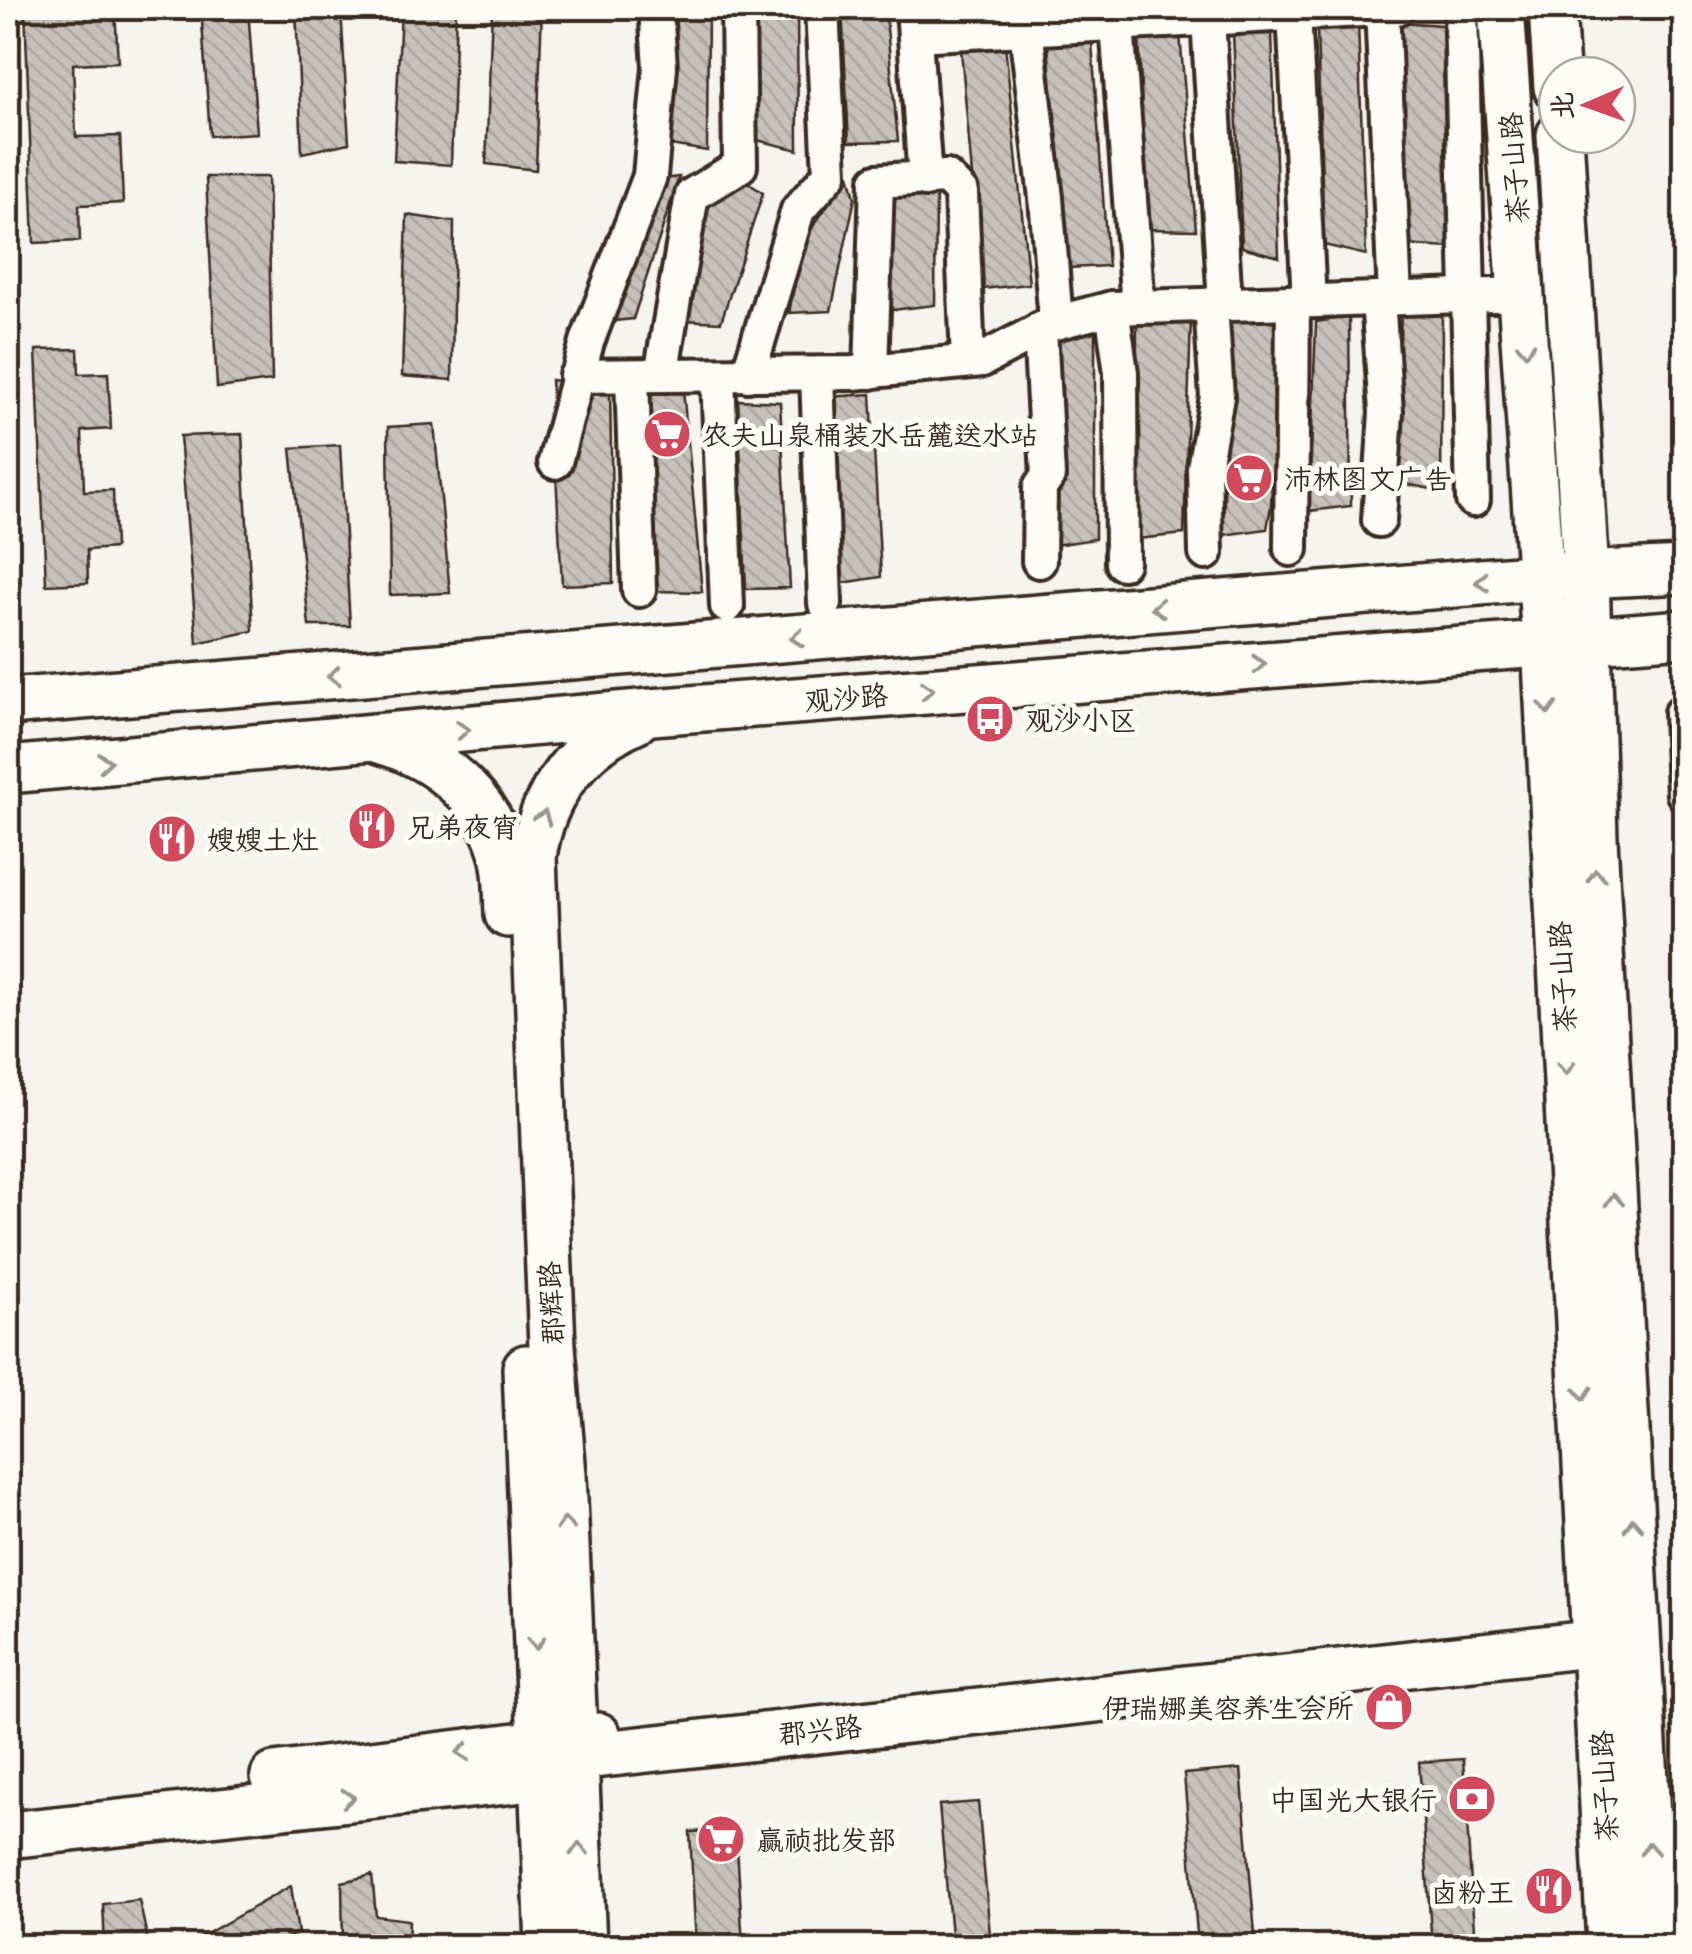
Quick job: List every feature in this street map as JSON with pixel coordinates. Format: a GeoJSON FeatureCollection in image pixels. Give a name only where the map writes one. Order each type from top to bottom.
{"type":"FeatureCollection","features":[{"type":"Feature","properties":{"kind":"main road","name":"茶子山路"},"geometry":{"type":"LineString","coordinates":[[1502,8],[1617,1627],[1654,1946]]}},
{"type":"Feature","properties":{"kind":"main road","name":"茶子山路"},"geometry":{"type":"LineString","coordinates":[[1552,8],[1555,55]]}},
{"type":"Feature","properties":{"kind":"main road","name":"茶子山路"},"geometry":{"type":"LineString","coordinates":[[1561,155],[1590,639],[1617,1627],[1610,1946]]}},
{"type":"Feature","properties":{"kind":"main road"},"geometry":{"type":"LineString","coordinates":[[8,702],[1540,577],[1684,570]]}},
{"type":"Feature","properties":{"kind":"main road","name":"观沙路"},"geometry":{"type":"LineString","coordinates":[[8,770],[650,712],[1684,633]]}},
{"type":"Feature","properties":{"kind":"main road","name":"郡辉路"},"geometry":{"type":"LineString","coordinates":[[549,1946],[558,1754],[563,1475],[552,1347],[533,856],[544,810],[573,764],[606,734],[650,712]]}},
{"type":"Feature","properties":{"kind":"main road","name":"郡辉路"},"geometry":{"type":"LineString","coordinates":[[373,738],[420,756],[462,786],[490,821],[504,861],[558,1754],[583,1946]]}},
{"type":"Feature","properties":{"kind":"main road","name":"郡兴路"},"geometry":{"type":"LineString","coordinates":[[8,1834],[1364,1642],[1617,1627]]}},
{"type":"Feature","properties":{"kind":"main road","name":"郡兴路"},"geometry":{"type":"LineString","coordinates":[[8,1806],[558,1754]]}},
{"type":"Feature","properties":{"kind":"street"},"geometry":{"type":"LineString","coordinates":[[555,462],[576,376],[650,176],[660,67],[656,8]]}},
{"type":"Feature","properties":{"kind":"street"},"geometry":{"type":"LineString","coordinates":[[639,590],[647,376],[692,195],[740,166],[738,8]]}},
{"type":"Feature","properties":{"kind":"street"},"geometry":{"type":"LineString","coordinates":[[727,606],[733,375],[798,210],[830,174],[822,8]]}},
{"type":"Feature","properties":{"kind":"street"},"geometry":{"type":"LineString","coordinates":[[1379,520],[1386,412],[1382,8]]}},
{"type":"Feature","properties":{"kind":"street"},"geometry":{"type":"LineString","coordinates":[[925,180],[914,21],[1026,29],[1397,8]]}},
{"type":"Feature","properties":{"kind":"street"},"geometry":{"type":"LineString","coordinates":[[1461,8],[1473,500]]}},
{"type":"Feature","properties":{"kind":"street"},"geometry":{"type":"LineString","coordinates":[[1290,549],[1301,302],[1294,13]]}},
{"type":"Feature","properties":{"kind":"street"},"geometry":{"type":"LineString","coordinates":[[1206,553],[1204,468],[1217,398],[1218,304],[1208,18]]}},
{"type":"Feature","properties":{"kind":"street"},"geometry":{"type":"LineString","coordinates":[[1117,24],[1125,307],[1122,563]]}},
{"type":"Feature","properties":{"kind":"street"},"geometry":{"type":"LineString","coordinates":[[1026,29],[1046,198],[1048,476],[1040,488],[1040,562]]}},
{"type":"Feature","properties":{"kind":"street"},"geometry":{"type":"LineString","coordinates":[[871,372],[877,182],[946,178],[960,192],[968,361]]}},
{"type":"Feature","properties":{"kind":"street"},"geometry":{"type":"LineString","coordinates":[[576,376],[871,372],[982,360],[1048,326],[1125,307],[1523,294]]}},
{"type":"Feature","properties":{"kind":"street"},"geometry":{"type":"LineString","coordinates":[[817,374],[825,603]]}},
{"type":"Feature","properties":{"kind":"street"},"geometry":{"type":"LineString","coordinates":[[1684,712],[1684,794]]}},
{"type":"Feature","properties":{"kind":"building"},"geometry":{"type":"Polygon","coordinates":[[[25,8],[115,8],[118,62],[73,64],[76,137],[120,136],[123,203],[79,205],[80,241],[34,243],[25,8]]]}},
{"type":"Feature","properties":{"kind":"building"},"geometry":{"type":"Polygon","coordinates":[[[201,8],[248,8],[257,133],[210,136],[201,8]]]}},
{"type":"Feature","properties":{"kind":"building"},"geometry":{"type":"Polygon","coordinates":[[[296,8],[341,8],[349,143],[302,153],[296,8]]]}},
{"type":"Feature","properties":{"kind":"building"},"geometry":{"type":"Polygon","coordinates":[[[401,8],[456,8],[451,165],[394,161],[401,8]]]}},
{"type":"Feature","properties":{"kind":"building"},"geometry":{"type":"Polygon","coordinates":[[[492,8],[542,8],[536,170],[486,164],[492,8]]]}},
{"type":"Feature","properties":{"kind":"building"},"geometry":{"type":"Polygon","coordinates":[[[669,8],[708,8],[707,151],[664,144],[669,8]]]}},
{"type":"Feature","properties":{"kind":"building"},"geometry":{"type":"Polygon","coordinates":[[[753,8],[797,8],[798,150],[757,140],[753,8]]]}},
{"type":"Feature","properties":{"kind":"building"},"geometry":{"type":"Polygon","coordinates":[[[842,8],[885,8],[898,141],[849,142],[842,8]]]}},
{"type":"Feature","properties":{"kind":"building"},"geometry":{"type":"Polygon","coordinates":[[[1399,22],[1442,25],[1448,248],[1406,245],[1399,22]]]}},
{"type":"Feature","properties":{"kind":"building"},"geometry":{"type":"Polygon","coordinates":[[[1358,23],[1366,255],[1324,245],[1317,28],[1358,23]]]}},
{"type":"Feature","properties":{"kind":"building"},"geometry":{"type":"Polygon","coordinates":[[[1233,31],[1272,32],[1279,257],[1242,247],[1233,31]]]}},
{"type":"Feature","properties":{"kind":"building"},"geometry":{"type":"Polygon","coordinates":[[[1139,33],[1180,34],[1196,230],[1146,229],[1139,33]]]}},
{"type":"Feature","properties":{"kind":"building"},"geometry":{"type":"Polygon","coordinates":[[[1092,43],[1108,266],[1067,268],[1048,44],[1092,43]]]}},
{"type":"Feature","properties":{"kind":"building"},"geometry":{"type":"Polygon","coordinates":[[[1005,44],[1029,284],[982,289],[961,50],[1005,44]]]}},
{"type":"Feature","properties":{"kind":"building"},"geometry":{"type":"Polygon","coordinates":[[[849,174],[855,198],[831,311],[789,313],[803,241],[849,174]]]}},
{"type":"Feature","properties":{"kind":"building"},"geometry":{"type":"Polygon","coordinates":[[[206,177],[268,177],[272,381],[217,388],[206,177]]]}},
{"type":"Feature","properties":{"kind":"building"},"geometry":{"type":"Polygon","coordinates":[[[679,177],[633,319],[605,322],[663,179],[679,177]]]}},
{"type":"Feature","properties":{"kind":"building"},"geometry":{"type":"Polygon","coordinates":[[[744,180],[763,193],[721,322],[683,320],[708,202],[744,180]]]}},
{"type":"Feature","properties":{"kind":"building"},"geometry":{"type":"Polygon","coordinates":[[[891,190],[936,191],[935,305],[883,311],[891,190]]]}},
{"type":"Feature","properties":{"kind":"building"},"geometry":{"type":"Polygon","coordinates":[[[407,215],[454,222],[452,380],[402,376],[407,215]]]}},
{"type":"Feature","properties":{"kind":"building"},"geometry":{"type":"Polygon","coordinates":[[[1401,308],[1442,309],[1441,491],[1396,482],[1401,308]]]}},
{"type":"Feature","properties":{"kind":"building"},"geometry":{"type":"Polygon","coordinates":[[[1279,313],[1267,529],[1223,535],[1229,320],[1279,313]]]}},
{"type":"Feature","properties":{"kind":"building"},"geometry":{"type":"Polygon","coordinates":[[[1349,317],[1351,506],[1309,511],[1316,322],[1349,317]]]}},
{"type":"Feature","properties":{"kind":"building"},"geometry":{"type":"Polygon","coordinates":[[[1191,318],[1184,534],[1136,539],[1137,320],[1191,318]]]}},
{"type":"Feature","properties":{"kind":"building"},"geometry":{"type":"Polygon","coordinates":[[[1095,325],[1095,539],[1054,545],[1055,338],[1095,325]]]}},
{"type":"Feature","properties":{"kind":"building"},"geometry":{"type":"Polygon","coordinates":[[[78,349],[79,374],[108,373],[111,429],[82,431],[84,491],[113,490],[115,548],[87,550],[88,583],[46,585],[36,350],[78,349]]]}},
{"type":"Feature","properties":{"kind":"building"},"geometry":{"type":"Polygon","coordinates":[[[551,380],[610,387],[613,583],[562,585],[551,380]]]}},
{"type":"Feature","properties":{"kind":"building"},"geometry":{"type":"Polygon","coordinates":[[[648,388],[683,389],[702,592],[654,591],[648,388]]]}},
{"type":"Feature","properties":{"kind":"building"},"geometry":{"type":"Polygon","coordinates":[[[871,394],[881,577],[836,584],[829,397],[871,394]]]}},
{"type":"Feature","properties":{"kind":"building"},"geometry":{"type":"Polygon","coordinates":[[[738,400],[780,402],[790,588],[746,589],[738,400]]]}},
{"type":"Feature","properties":{"kind":"building"},"geometry":{"type":"Polygon","coordinates":[[[434,424],[450,593],[390,595],[388,427],[434,424]]]}},
{"type":"Feature","properties":{"kind":"building"},"geometry":{"type":"Polygon","coordinates":[[[242,434],[253,631],[197,643],[180,436],[242,434]]]}},
{"type":"Feature","properties":{"kind":"building"},"geometry":{"type":"Polygon","coordinates":[[[340,445],[350,626],[309,626],[291,448],[340,445]]]}},
{"type":"Feature","properties":{"kind":"building"},"geometry":{"type":"Polygon","coordinates":[[[1463,1759],[1475,1946],[1432,1946],[1419,1762],[1463,1759]]]}},
{"type":"Feature","properties":{"kind":"building"},"geometry":{"type":"Polygon","coordinates":[[[1241,1769],[1256,1946],[1198,1946],[1184,1774],[1241,1769]]]}},
{"type":"Feature","properties":{"kind":"building"},"geometry":{"type":"Polygon","coordinates":[[[978,1802],[991,1946],[952,1946],[939,1805],[978,1802]]]}},
{"type":"Feature","properties":{"kind":"building"},"geometry":{"type":"Polygon","coordinates":[[[736,1830],[743,1946],[696,1946],[690,1832],[736,1830]]]}},
{"type":"Feature","properties":{"kind":"building"},"geometry":{"type":"Polygon","coordinates":[[[372,1875],[376,1916],[409,1920],[408,1946],[343,1946],[342,1882],[372,1875]]]}},
{"type":"Feature","properties":{"kind":"building"},"geometry":{"type":"Polygon","coordinates":[[[291,1886],[298,1933],[271,1946],[105,1946],[103,1904],[139,1900],[148,1941],[192,1942],[291,1886]]]}},
{"type":"Feature","properties":{"kind":"place","name":"农夫山泉桶装水岳麓送水站"},"geometry":{"type":"Point","coordinates":[667,434]}},
{"type":"Feature","properties":{"kind":"place","name":"沛林图文广告"},"geometry":{"type":"Point","coordinates":[1249,478]}},
{"type":"Feature","properties":{"kind":"place","name":"观沙小区"},"geometry":{"type":"Point","coordinates":[990,719]}},
{"type":"Feature","properties":{"kind":"place","name":"兄弟夜宵"},"geometry":{"type":"Point","coordinates":[372,826]}},
{"type":"Feature","properties":{"kind":"place","name":"嫂嫂土灶"},"geometry":{"type":"Point","coordinates":[172,839]}},
{"type":"Feature","properties":{"kind":"place","name":"伊瑞娜美容养生会所"},"geometry":{"type":"Point","coordinates":[1389,1707]}},
{"type":"Feature","properties":{"kind":"place","name":"中国光大银行"},"geometry":{"type":"Point","coordinates":[1472,1799]}},
{"type":"Feature","properties":{"kind":"place","name":"赢祯批发部"},"geometry":{"type":"Point","coordinates":[721,1839]}},
{"type":"Feature","properties":{"kind":"place","name":"卤粉王"},"geometry":{"type":"Point","coordinates":[1549,1891]}}]}
